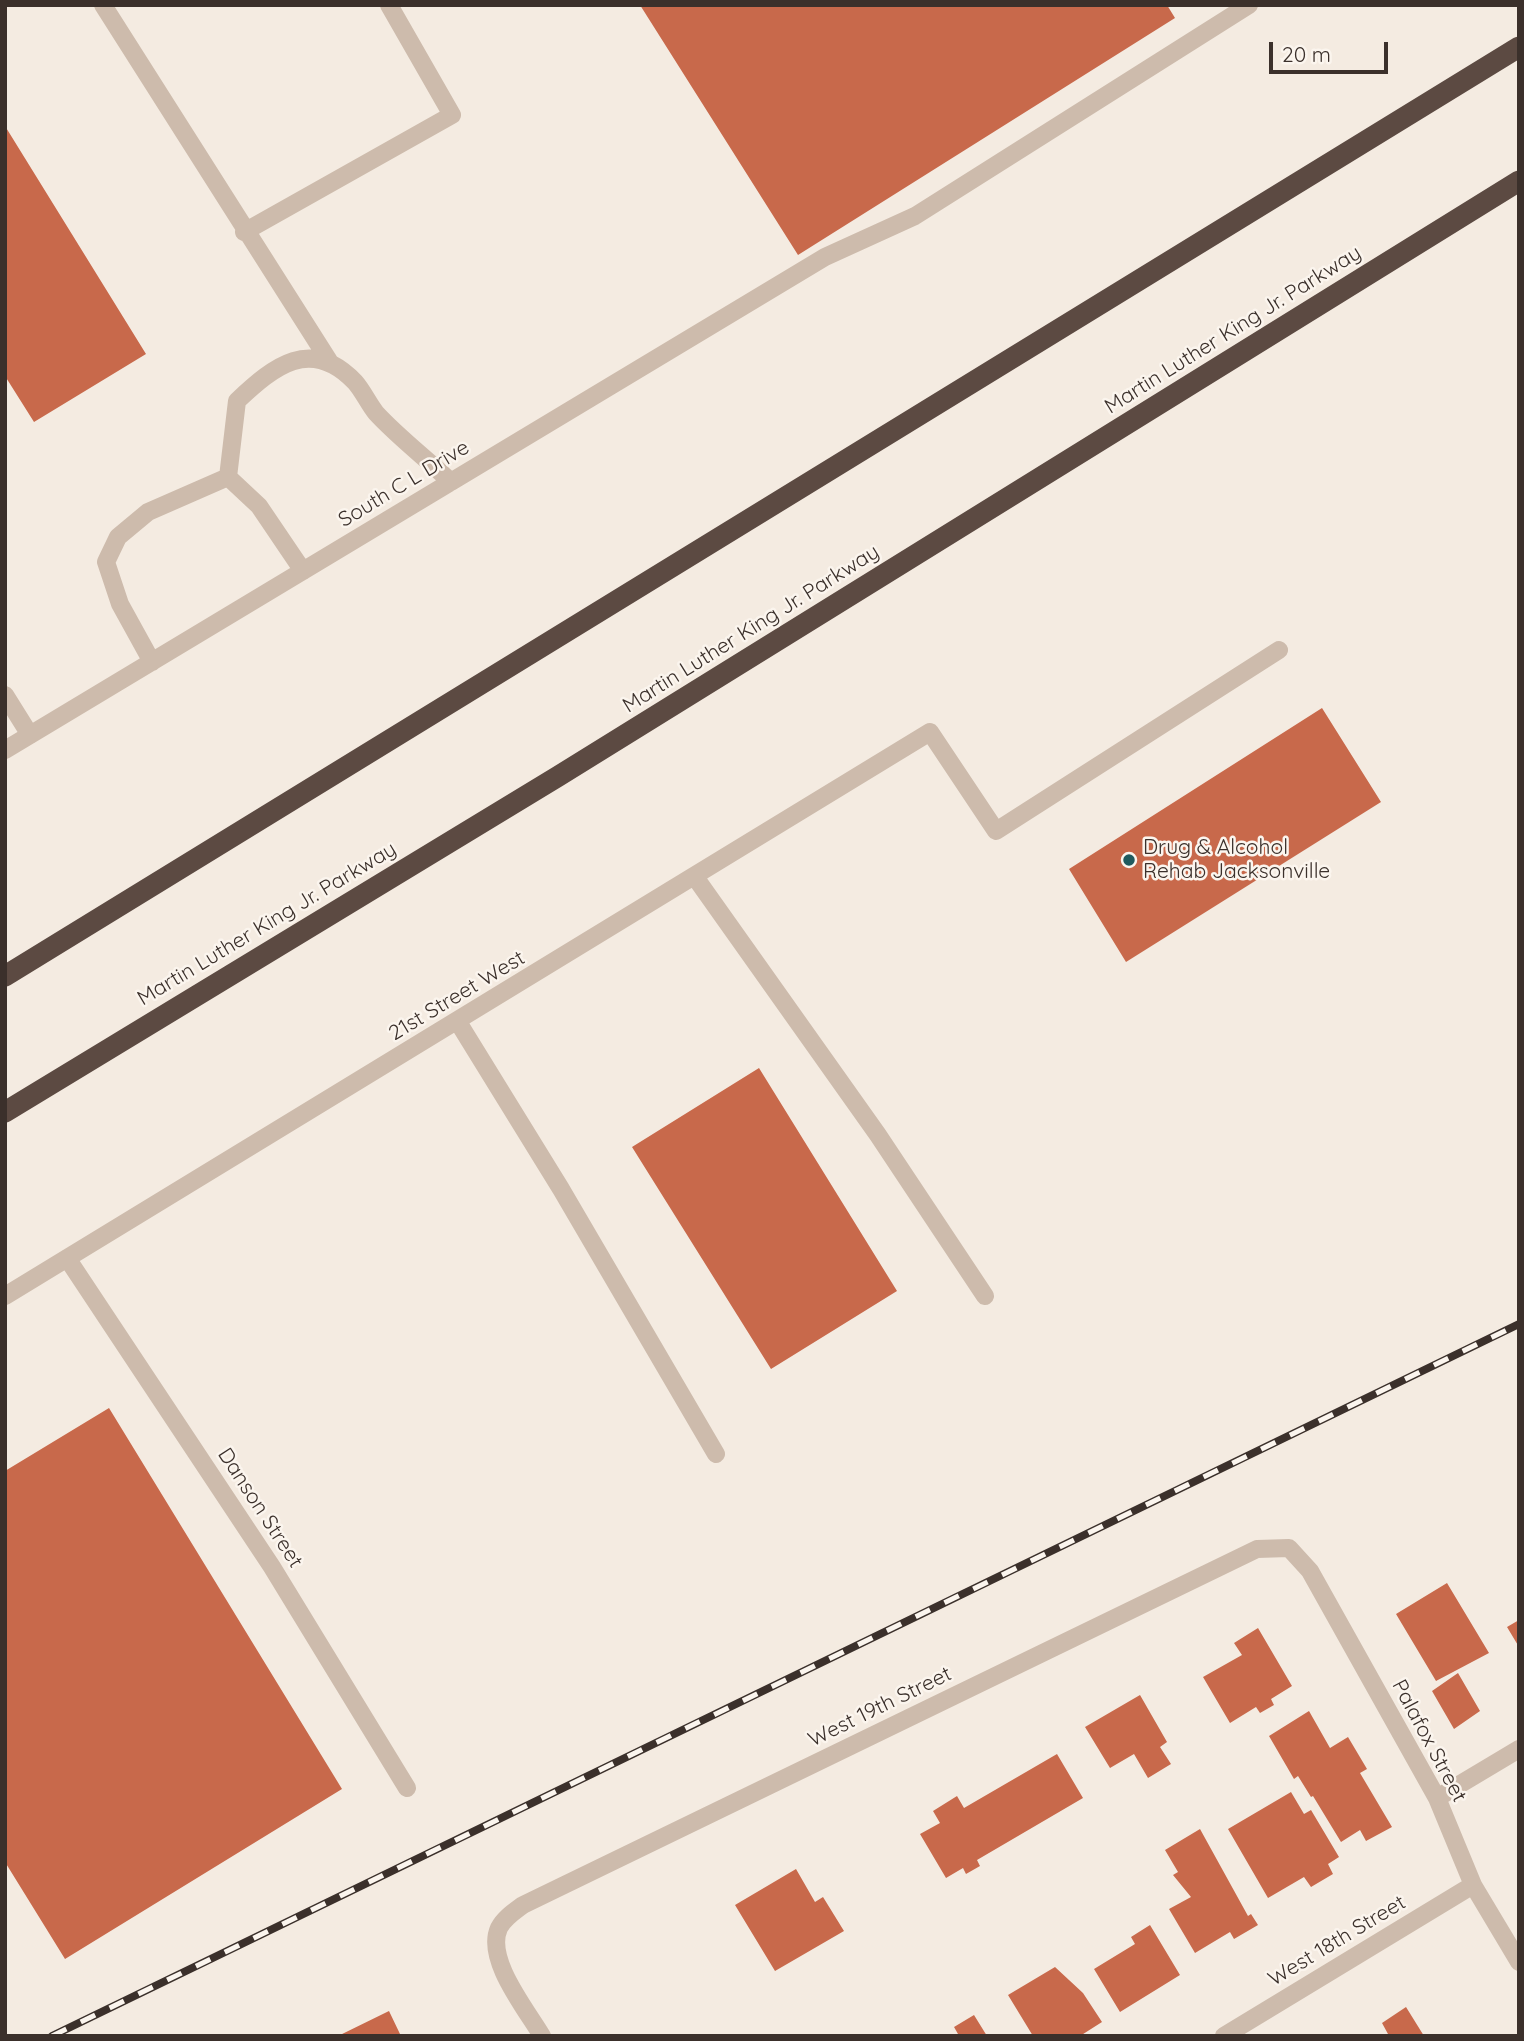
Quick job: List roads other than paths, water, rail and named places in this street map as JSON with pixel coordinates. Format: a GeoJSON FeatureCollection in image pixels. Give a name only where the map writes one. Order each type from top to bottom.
{"type":"FeatureCollection","features":[{"type":"Feature","properties":{"kind":"highway"},"geometry":{"type":"LineString","coordinates":[[5,976],[1519,47]]}},
{"type":"Feature","properties":{"kind":"highway","name":"Martin Luther King Jr. Parkway"},"geometry":{"type":"LineString","coordinates":[[5,1112],[568,770],[1519,181]]}},
{"type":"Feature","properties":{"kind":"street"},"geometry":{"type":"LineString","coordinates":[[103,5],[244,232],[331,364],[354,382],[376,412],[451,482]]}},
{"type":"Feature","properties":{"kind":"street"},"geometry":{"type":"LineString","coordinates":[[244,232],[452,114],[389,5]]}},
{"type":"Feature","properties":{"kind":"street","name":"South C L Drive"},"geometry":{"type":"LineString","coordinates":[[5,750],[825,257],[915,216],[1249,5]]}},
{"type":"Feature","properties":{"kind":"street"},"geometry":{"type":"LineString","coordinates":[[228,477],[237,401],[270,370],[304,356],[331,364]]}},
{"type":"Feature","properties":{"kind":"street"},"geometry":{"type":"LineString","coordinates":[[228,477],[258,506],[303,571]]}},
{"type":"Feature","properties":{"kind":"street"},"geometry":{"type":"LineString","coordinates":[[152,662],[120,604],[106,562],[118,537],[148,512],[228,477]]}},
{"type":"Feature","properties":{"kind":"street","name":"21st Street West"},"geometry":{"type":"LineString","coordinates":[[5,1296],[930,732],[996,831],[1279,650]]}},
{"type":"Feature","properties":{"kind":"street"},"geometry":{"type":"LineString","coordinates":[[5,695],[30,735]]}},
{"type":"Feature","properties":{"kind":"street"},"geometry":{"type":"LineString","coordinates":[[695,877],[878,1135],[985,1296]]}},
{"type":"Feature","properties":{"kind":"street"},"geometry":{"type":"LineString","coordinates":[[458,1022],[561,1189],[716,1454]]}},
{"type":"Feature","properties":{"kind":"street","name":"Danson Street"},"geometry":{"type":"LineString","coordinates":[[67,1258],[272,1567],[407,1788]]}},
{"type":"Feature","properties":{"kind":"street","name":"West 19th Street"},"geometry":{"type":"LineString","coordinates":[[542,2036],[503,1973],[495,1949],[499,1928],[523,1905],[1245,1555],[1274,1546],[1289,1548]]}},
{"type":"Feature","properties":{"kind":"street","name":"Palafox Street"},"geometry":{"type":"LineString","coordinates":[[1289,1548],[1310,1571],[1437,1798],[1472,1885],[1519,1962]]}},
{"type":"Feature","properties":{"kind":"street"},"geometry":{"type":"LineString","coordinates":[[1437,1798],[1519,1749]]}},
{"type":"Feature","properties":{"kind":"street","name":"West 18th Street"},"geometry":{"type":"LineString","coordinates":[[1224,2036],[1472,1885]]}},
{"type":"Feature","properties":{"kind":"railway"},"geometry":{"type":"LineString","coordinates":[[52,2036],[1519,1324]]}},
{"type":"Feature","properties":{"kind":"place","name":"Drug & Alcohol Rehab Jacksonville"},"geometry":{"type":"Point","coordinates":[1129,860]}}]}
